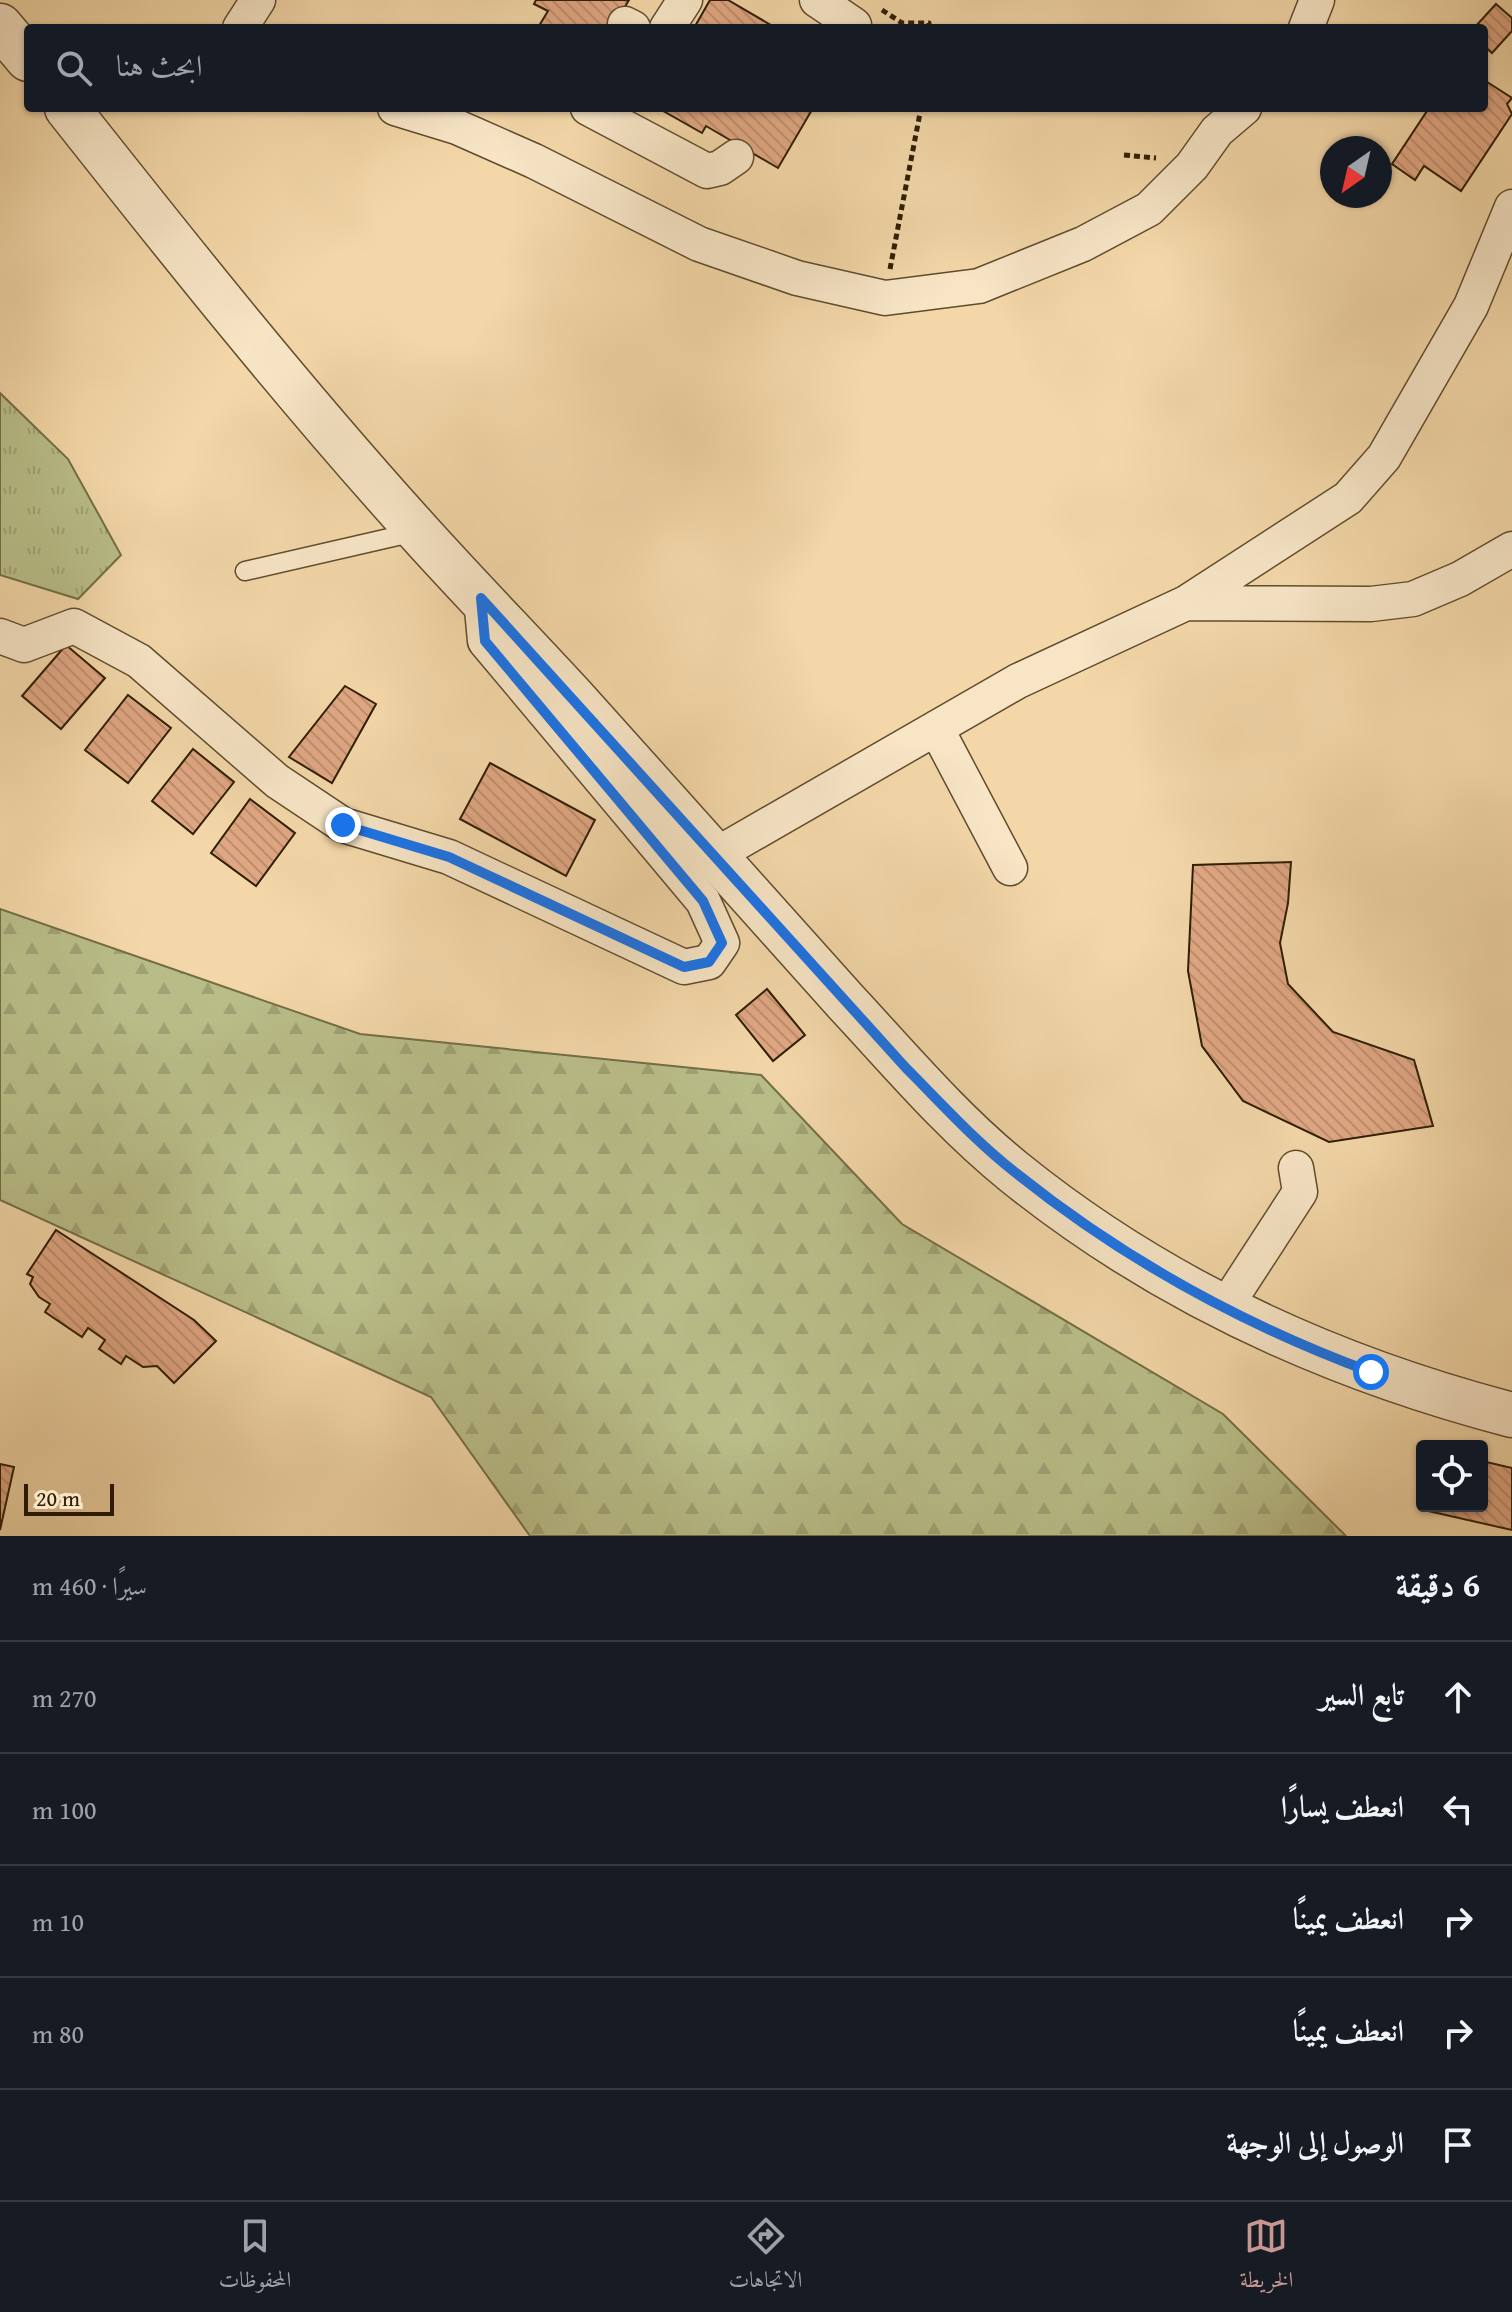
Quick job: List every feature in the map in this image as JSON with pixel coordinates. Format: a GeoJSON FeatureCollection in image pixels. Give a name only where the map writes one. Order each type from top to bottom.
{"type":"FeatureCollection","features":[{"type":"Feature","properties":{"kind":"street"},"geometry":{"type":"LineString","coordinates":[[243,24],[258,0]]}},
{"type":"Feature","properties":{"kind":"street"},"geometry":{"type":"LineString","coordinates":[[670,24],[685,0]]}},
{"type":"Feature","properties":{"kind":"street"},"geometry":{"type":"LineString","coordinates":[[817,0],[864,16]]}},
{"type":"Feature","properties":{"kind":"street"},"geometry":{"type":"LineString","coordinates":[[1308,24],[1317,0]]}},
{"type":"Feature","properties":{"kind":"street"},"geometry":{"type":"LineString","coordinates":[[70,112],[210,288],[417,531],[906,1068],[979,1142],[1073,1214],[1224,1309],[1346,1363],[1448,1399],[1512,1415]]}},
{"type":"Feature","properties":{"kind":"street"},"geometry":{"type":"LineString","coordinates":[[423,112],[466,118],[534,161],[699,244],[797,278],[885,298],[921,296],[979,286],[1083,244],[1149,209],[1192,166],[1217,131],[1239,112]]}},
{"type":"Feature","properties":{"kind":"street"},"geometry":{"type":"LineString","coordinates":[[605,112],[707,171],[720,168],[736,157]]}},
{"type":"Feature","properties":{"kind":"street"},"geometry":{"type":"LineString","coordinates":[[714,856],[1018,681],[1186,603],[1348,498],[1384,457],[1471,306],[1512,207]]}},
{"type":"Feature","properties":{"kind":"street"},"geometry":{"type":"LineString","coordinates":[[1186,603],[1371,604],[1413,599],[1460,579],[1512,549]]}},
{"type":"Feature","properties":{"kind":"street"},"geometry":{"type":"LineString","coordinates":[[0,636],[24,645],[74,626],[139,661],[277,781],[343,825],[449,857],[684,967],[709,962],[722,943],[703,901],[485,641],[481,598]]}},
{"type":"Feature","properties":{"kind":"street"},"geometry":{"type":"LineString","coordinates":[[936,728],[1010,868]]}},
{"type":"Feature","properties":{"kind":"street"},"geometry":{"type":"LineString","coordinates":[[1224,1309],[1300,1192],[1296,1168]]}},
{"type":"Feature","properties":{"kind":"lane"},"geometry":{"type":"LineString","coordinates":[[245,571],[417,531]]}},
{"type":"Feature","properties":{"kind":"path"},"geometry":{"type":"LineString","coordinates":[[864,16],[929,24]]}},
{"type":"Feature","properties":{"kind":"path"},"geometry":{"type":"LineString","coordinates":[[885,298],[920,112]]}},
{"type":"Feature","properties":{"kind":"green space"},"geometry":{"type":"Polygon","coordinates":[[[0,393],[68,459],[121,555],[78,599],[0,575],[0,393]]]}},
{"type":"Feature","properties":{"kind":"green space"},"geometry":{"type":"Polygon","coordinates":[[[0,909],[360,1034],[761,1075],[902,1224],[1223,1414],[1346,1536],[530,1536],[431,1397],[0,1200],[0,909]]]}},
{"type":"Feature","properties":{"kind":"building"},"geometry":{"type":"Polygon","coordinates":[[[536,0],[629,0],[614,24],[540,24],[548,11],[534,4],[536,0]]]}},
{"type":"Feature","properties":{"kind":"building"},"geometry":{"type":"Polygon","coordinates":[[[710,0],[728,0],[769,24],[696,24],[710,0]]]}},
{"type":"Feature","properties":{"kind":"building"},"geometry":{"type":"Polygon","coordinates":[[[1496,4],[1512,18],[1512,31],[1492,53],[1488,50],[1488,24],[1478,24],[1496,4]]]}},
{"type":"Feature","properties":{"kind":"building"},"geometry":{"type":"Polygon","coordinates":[[[1488,83],[1512,98],[1507,104],[1512,114],[1461,191],[1424,166],[1415,180],[1392,164],[1426,112],[1488,112],[1488,83]]]}},
{"type":"Feature","properties":{"kind":"building"},"geometry":{"type":"Polygon","coordinates":[[[665,112],[811,112],[778,168],[706,126],[702,133],[665,112]]]}},
{"type":"Feature","properties":{"kind":"building"},"geometry":{"type":"Polygon","coordinates":[[[66,645],[105,678],[61,729],[22,696],[66,645]]]}},
{"type":"Feature","properties":{"kind":"building"},"geometry":{"type":"Polygon","coordinates":[[[345,686],[376,704],[332,783],[289,757],[345,686]]]}},
{"type":"Feature","properties":{"kind":"building"},"geometry":{"type":"Polygon","coordinates":[[[128,695],[171,728],[128,783],[85,750],[128,695]]]}},
{"type":"Feature","properties":{"kind":"building"},"geometry":{"type":"Polygon","coordinates":[[[193,749],[234,782],[193,834],[152,801],[193,749]]]}},
{"type":"Feature","properties":{"kind":"building"},"geometry":{"type":"Polygon","coordinates":[[[490,763],[595,820],[566,876],[460,819],[490,763]]]}},
{"type":"Feature","properties":{"kind":"building"},"geometry":{"type":"Polygon","coordinates":[[[250,799],[295,833],[256,886],[211,853],[250,799]]]}},
{"type":"Feature","properties":{"kind":"building"},"geometry":{"type":"Polygon","coordinates":[[[1291,862],[1288,903],[1280,943],[1288,984],[1333,1032],[1414,1060],[1433,1126],[1329,1142],[1243,1101],[1202,1046],[1188,971],[1193,865],[1291,862]]]}},
{"type":"Feature","properties":{"kind":"building"},"geometry":{"type":"Polygon","coordinates":[[[767,989],[805,1035],[773,1061],[736,1015],[767,989]]]}},
{"type":"Feature","properties":{"kind":"building"},"geometry":{"type":"Polygon","coordinates":[[[56,1230],[194,1320],[216,1341],[174,1383],[157,1366],[143,1367],[126,1356],[121,1364],[99,1349],[105,1340],[88,1328],[82,1337],[45,1312],[50,1304],[39,1297],[30,1284],[33,1277],[27,1274],[56,1230]]]}},
{"type":"Feature","properties":{"kind":"building"},"geometry":{"type":"Polygon","coordinates":[[[1488,1462],[1512,1468],[1512,1530],[1432,1512],[1488,1512],[1488,1462]]]}},
{"type":"Feature","properties":{"kind":"building"},"geometry":{"type":"Polygon","coordinates":[[[0,1464],[14,1467],[0,1530],[0,1464]]]}},
{"type":"Feature","properties":{"kind":"route"},"geometry":{"type":"LineString","coordinates":[[343,825],[449,857],[556,904],[684,967],[709,962],[722,943],[703,901],[485,641],[481,598],[906,1068],[979,1142],[1017,1174],[1161,1273],[1224,1309],[1309,1349],[1371,1372]]}}]}
